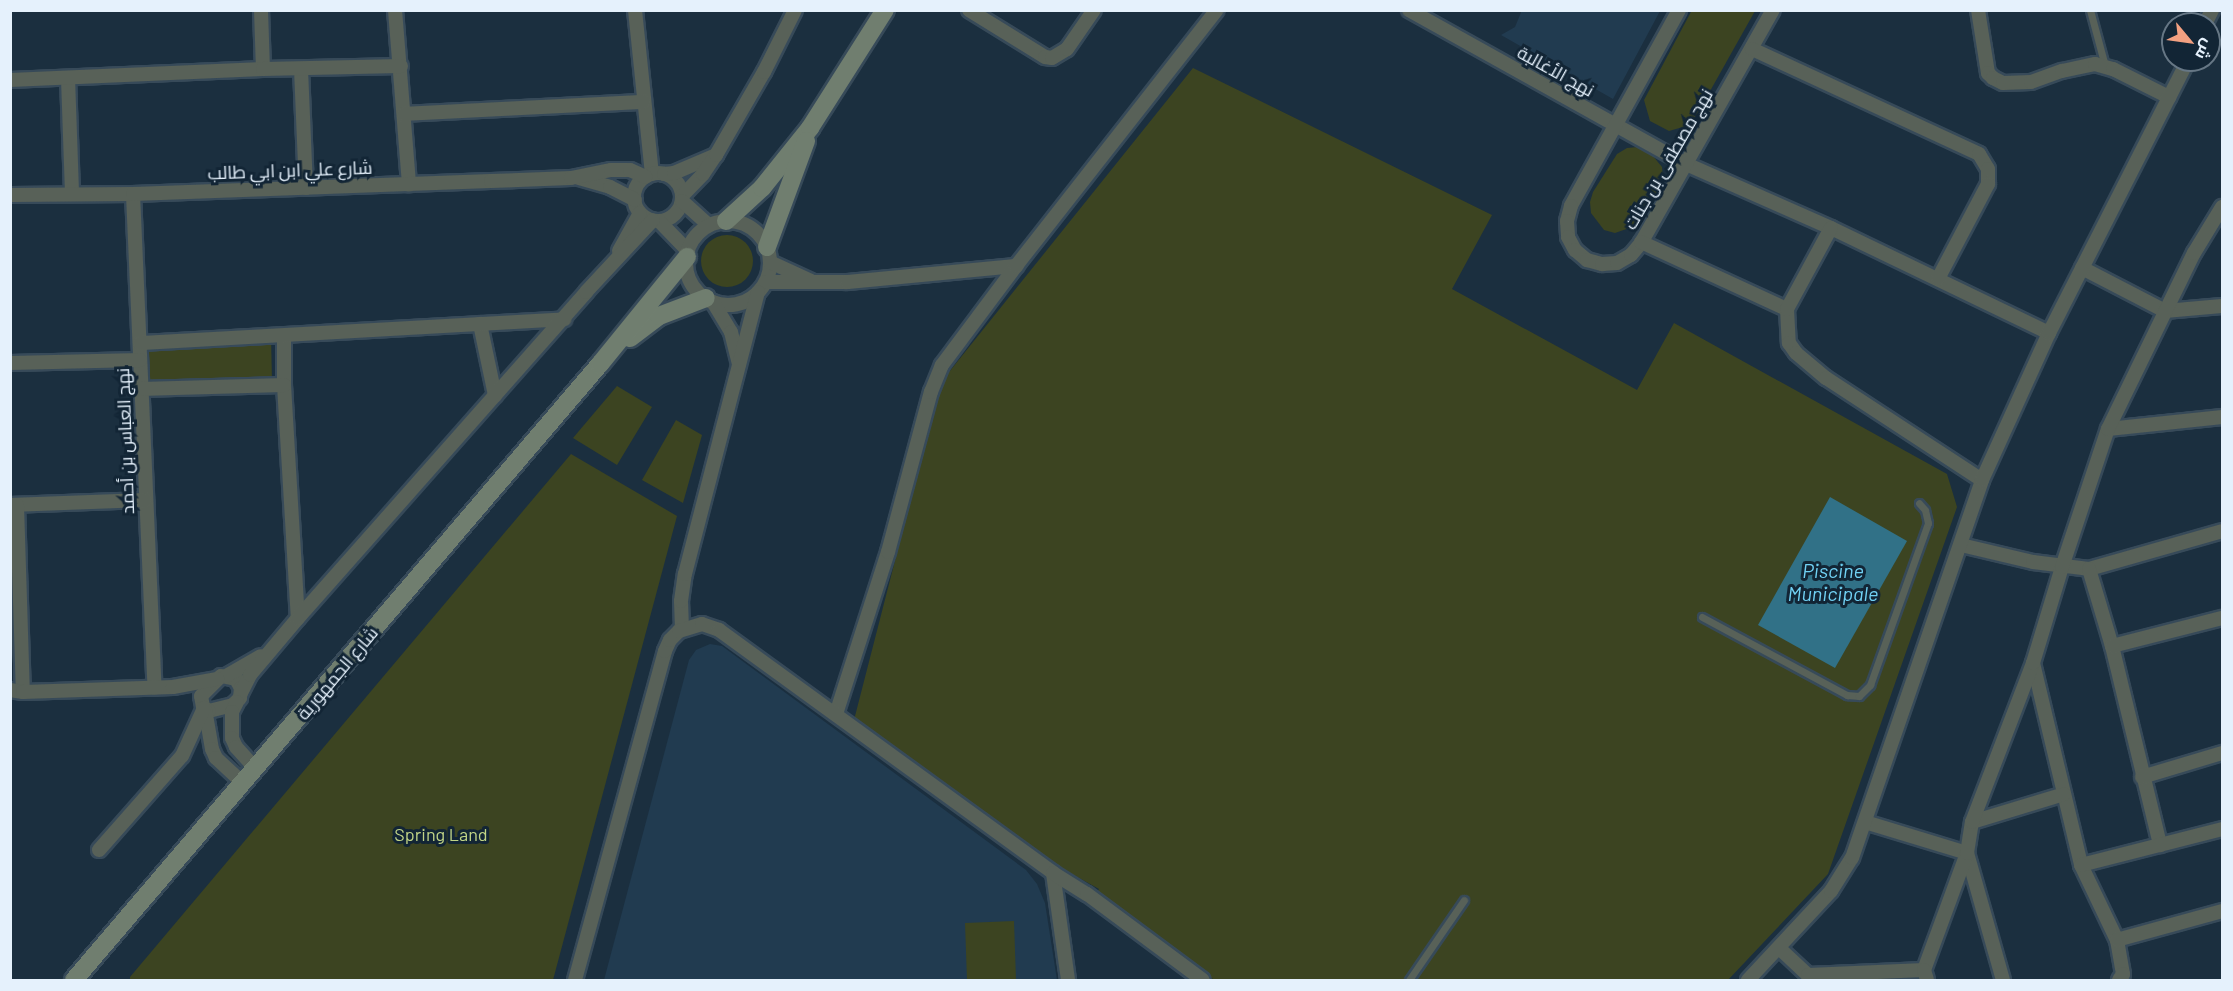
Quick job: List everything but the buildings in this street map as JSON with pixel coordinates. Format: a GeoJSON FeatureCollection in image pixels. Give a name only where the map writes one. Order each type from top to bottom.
{"type":"FeatureCollection","features":[{"type":"Feature","properties":{"kind":"street"},"geometry":{"type":"LineString","coordinates":[[261,10],[263,69]]}},
{"type":"Feature","properties":{"kind":"street"},"geometry":{"type":"LineString","coordinates":[[395,10],[409,184]]}},
{"type":"Feature","properties":{"kind":"street"},"geometry":{"type":"LineString","coordinates":[[635,10],[654,175]]}},
{"type":"Feature","properties":{"kind":"street"},"geometry":{"type":"LineString","coordinates":[[255,768],[236,747],[232,738],[232,712],[268,652],[651,218],[676,213],[682,199],[716,155],[764,72],[795,10]]}},
{"type":"Feature","properties":{"kind":"street"},"geometry":{"type":"LineString","coordinates":[[740,369],[731,332],[709,300],[691,280],[688,254],[700,232],[718,223],[762,188],[810,128],[885,10]]}},
{"type":"Feature","properties":{"kind":"street"},"geometry":{"type":"LineString","coordinates":[[969,10],[1045,57],[1052,58],[1066,49],[1094,10]]}},
{"type":"Feature","properties":{"kind":"street"},"geometry":{"type":"LineString","coordinates":[[836,714],[888,552],[936,376],[1016,267],[1217,10]]}},
{"type":"Feature","properties":{"kind":"street","name":"نهج الأغالبة"},"geometry":{"type":"LineString","coordinates":[[1409,10],[1686,164],[1831,228],[2049,333]]}},
{"type":"Feature","properties":{"kind":"street","name":"نهج مصطفى بن جنات"},"geometry":{"type":"LineString","coordinates":[[1679,10],[1571,206],[1567,221],[1568,237],[1575,250],[1587,260],[1602,264],[1617,263],[1631,255],[1641,242],[1773,10]]}},
{"type":"Feature","properties":{"kind":"street"},"geometry":{"type":"LineString","coordinates":[[1978,10],[1988,73],[2003,83],[2031,82],[2086,65],[2105,66],[2169,97]]}},
{"type":"Feature","properties":{"kind":"street"},"geometry":{"type":"LineString","coordinates":[[1752,49],[1979,154],[1988,169],[1988,184],[1938,279]]}},
{"type":"Feature","properties":{"kind":"street"},"geometry":{"type":"LineString","coordinates":[[10,80],[263,69],[401,66]]}},
{"type":"Feature","properties":{"kind":"street"},"geometry":{"type":"LineString","coordinates":[[301,69],[306,188]]}},
{"type":"Feature","properties":{"kind":"street"},"geometry":{"type":"LineString","coordinates":[[1748,981],[1843,875],[1865,822],[1982,480],[2049,333],[2181,72]]}},
{"type":"Feature","properties":{"kind":"street"},"geometry":{"type":"LineString","coordinates":[[68,78],[72,194]]}},
{"type":"Feature","properties":{"kind":"street"},"geometry":{"type":"LineString","coordinates":[[404,114],[644,102]]}},
{"type":"Feature","properties":{"kind":"street"},"geometry":{"type":"LineString","coordinates":[[682,629],[681,601],[685,574],[769,254],[810,128]]}},
{"type":"Feature","properties":{"kind":"street"},"geometry":{"type":"LineString","coordinates":[[688,254],[635,200],[638,186],[654,175],[674,173],[716,155]]}},
{"type":"Feature","properties":{"kind":"street","name":"شارع علي ابن ابي طالب"},"geometry":{"type":"LineString","coordinates":[[10,195],[133,194],[571,178],[621,170],[654,175]]}},
{"type":"Feature","properties":{"kind":"street"},"geometry":{"type":"LineString","coordinates":[[654,175],[677,182],[682,199],[718,223],[751,227],[769,254],[815,283]]}},
{"type":"Feature","properties":{"kind":"street","name":"شارع علي ابن ابي طالب"},"geometry":{"type":"LineString","coordinates":[[571,178],[598,182],[635,200]]}},
{"type":"Feature","properties":{"kind":"street","name":"نهج العباس بن أحمد"},"geometry":{"type":"LineString","coordinates":[[133,194],[155,688]]}},
{"type":"Feature","properties":{"kind":"street"},"geometry":{"type":"LineString","coordinates":[[1779,948],[1808,978],[1925,975],[1967,853],[1972,822],[2033,663],[2108,429],[2194,254],[2223,207]]}},
{"type":"Feature","properties":{"kind":"street"},"geometry":{"type":"LineString","coordinates":[[1831,228],[1787,309],[1790,343],[1796,353],[1833,383],[1982,480]]}},
{"type":"Feature","properties":{"kind":"street"},"geometry":{"type":"LineString","coordinates":[[1641,242],[1787,309]]}},
{"type":"Feature","properties":{"kind":"street","name":"شارع الجمهورية"},"geometry":{"type":"LineString","coordinates":[[74,981],[600,364],[688,254]]}},
{"type":"Feature","properties":{"kind":"street"},"geometry":{"type":"LineString","coordinates":[[709,300],[735,304],[747,300],[762,287],[1016,267]]}},
{"type":"Feature","properties":{"kind":"street"},"geometry":{"type":"LineString","coordinates":[[2082,268],[2165,311],[2223,306]]}},
{"type":"Feature","properties":{"kind":"street","name":"شارع الجمهورية"},"geometry":{"type":"LineString","coordinates":[[600,364],[659,316],[709,300]]}},
{"type":"Feature","properties":{"kind":"street"},"geometry":{"type":"LineString","coordinates":[[140,343],[564,319]]}},
{"type":"Feature","properties":{"kind":"street"},"geometry":{"type":"LineString","coordinates":[[480,324],[495,395]]}},
{"type":"Feature","properties":{"kind":"street"},"geometry":{"type":"LineString","coordinates":[[284,336],[284,385],[298,618]]}},
{"type":"Feature","properties":{"kind":"street"},"geometry":{"type":"LineString","coordinates":[[10,363],[140,360]]}},
{"type":"Feature","properties":{"kind":"street"},"geometry":{"type":"LineString","coordinates":[[140,389],[284,385]]}},
{"type":"Feature","properties":{"kind":"street"},"geometry":{"type":"LineString","coordinates":[[2108,429],[2223,417]]}},
{"type":"Feature","properties":{"kind":"street"},"geometry":{"type":"LineString","coordinates":[[145,500],[14,505],[17,691],[173,687],[222,677],[236,679],[239,697]]}},
{"type":"Feature","properties":{"kind":"street"},"geometry":{"type":"LineString","coordinates":[[1961,545],[2062,567],[2089,569],[2223,531]]}},
{"type":"Feature","properties":{"kind":"street"},"geometry":{"type":"LineString","coordinates":[[2089,569],[2112,646],[2160,845]]}},
{"type":"Feature","properties":{"kind":"street"},"geometry":{"type":"LineString","coordinates":[[2112,646],[2223,618]]}},
{"type":"Feature","properties":{"kind":"street"},"geometry":{"type":"LineString","coordinates":[[575,981],[665,651],[670,640],[682,629],[702,624],[719,630],[1053,873],[1087,894],[1203,981]]}},
{"type":"Feature","properties":{"kind":"street"},"geometry":{"type":"LineString","coordinates":[[243,783],[216,758],[201,696],[222,677],[268,652]]}},
{"type":"Feature","properties":{"kind":"street"},"geometry":{"type":"LineString","coordinates":[[2033,663],[2081,865],[2117,940],[2123,974],[2120,981]]}},
{"type":"Feature","properties":{"kind":"street"},"geometry":{"type":"LineString","coordinates":[[173,687],[194,697],[204,708],[216,711],[239,697]]}},
{"type":"Feature","properties":{"kind":"street"},"geometry":{"type":"LineString","coordinates":[[99,850],[182,756],[204,708]]}},
{"type":"Feature","properties":{"kind":"street"},"geometry":{"type":"LineString","coordinates":[[2142,777],[2223,753]]}},
{"type":"Feature","properties":{"kind":"street"},"geometry":{"type":"LineString","coordinates":[[1972,822],[2064,794]]}},
{"type":"Feature","properties":{"kind":"street"},"geometry":{"type":"LineString","coordinates":[[1865,822],[1967,853]]}},
{"type":"Feature","properties":{"kind":"street"},"geometry":{"type":"LineString","coordinates":[[2081,865],[2223,829]]}},
{"type":"Feature","properties":{"kind":"street"},"geometry":{"type":"LineString","coordinates":[[1967,853],[2003,981]]}},
{"type":"Feature","properties":{"kind":"street"},"geometry":{"type":"LineString","coordinates":[[1053,873],[1068,981]]}},
{"type":"Feature","properties":{"kind":"street"},"geometry":{"type":"LineString","coordinates":[[2117,940],[2223,911]]}},
{"type":"Feature","properties":{"kind":"lane"},"geometry":{"type":"LineString","coordinates":[[2090,10],[2105,66]]}},
{"type":"Feature","properties":{"kind":"lane"},"geometry":{"type":"LineString","coordinates":[[1702,616],[1847,694],[1859,696],[1870,685],[1928,522],[1925,510],[1919,503]]}},
{"type":"Feature","properties":{"kind":"lane"},"geometry":{"type":"LineString","coordinates":[[1409,981],[1464,900]]}},
{"type":"Feature","properties":{"kind":"shaded area"},"geometry":{"type":"Polygon","coordinates":[[[1522,10],[1660,11],[1613,99],[1501,35],[1515,27],[1522,10]]]}},
{"type":"Feature","properties":{"kind":"shaded area"},"geometry":{"type":"Polygon","coordinates":[[[710,644],[722,646],[1026,870],[1037,884],[1045,903],[1057,980],[604,980],[689,660],[696,650],[710,644]]]}},
{"type":"Feature","properties":{"kind":"green space"},"geometry":{"type":"Polygon","coordinates":[[[1692,10],[1755,11],[1690,125],[1669,131],[1650,121],[1644,100],[1692,10]]]}},
{"type":"Feature","properties":{"kind":"green space"},"geometry":{"type":"Polygon","coordinates":[[[1193,68],[1492,215],[1452,289],[1637,390],[1674,323],[1947,474],[1957,507],[1828,874],[1728,980],[1216,980],[1200,974],[1093,899],[1099,889],[1061,868],[1058,873],[854,720],[941,382],[1193,68]]]}},
{"type":"Feature","properties":{"kind":"green space"},"geometry":{"type":"Polygon","coordinates":[[[1638,147],[1648,150],[1662,167],[1663,178],[1660,188],[1635,226],[1615,233],[1604,230],[1591,213],[1590,202],[1593,192],[1617,154],[1627,148],[1638,147]]]}},
{"type":"Feature","properties":{"kind":"green space"},"geometry":{"type":"Polygon","coordinates":[[[727,235],[741,239],[749,247],[753,261],[749,275],[741,283],[727,287],[713,283],[705,275],[701,261],[705,247],[713,239],[727,235]]]}},
{"type":"Feature","properties":{"kind":"green space"},"geometry":{"type":"Polygon","coordinates":[[[271,337],[272,381],[136,385],[135,341],[271,337]]]}},
{"type":"Feature","properties":{"kind":"green space"},"geometry":{"type":"Polygon","coordinates":[[[617,386],[652,407],[617,465],[573,438],[617,386]]]}},
{"type":"Feature","properties":{"kind":"green space"},"geometry":{"type":"Polygon","coordinates":[[[676,420],[702,435],[683,503],[642,480],[676,420]]]}},
{"type":"Feature","properties":{"kind":"green space","name":"Spring Land"},"geometry":{"type":"Polygon","coordinates":[[[571,454],[677,516],[553,980],[130,980],[130,977],[571,454]]]}},
{"type":"Feature","properties":{"kind":"green space"},"geometry":{"type":"Polygon","coordinates":[[[1014,921],[1016,980],[967,980],[965,923],[1014,921]]]}},
{"type":"Feature","properties":{"kind":"water","name":"Piscine Municipale"},"geometry":{"type":"Polygon","coordinates":[[[1830,497],[1907,541],[1835,668],[1758,625],[1830,497]]]}}]}
